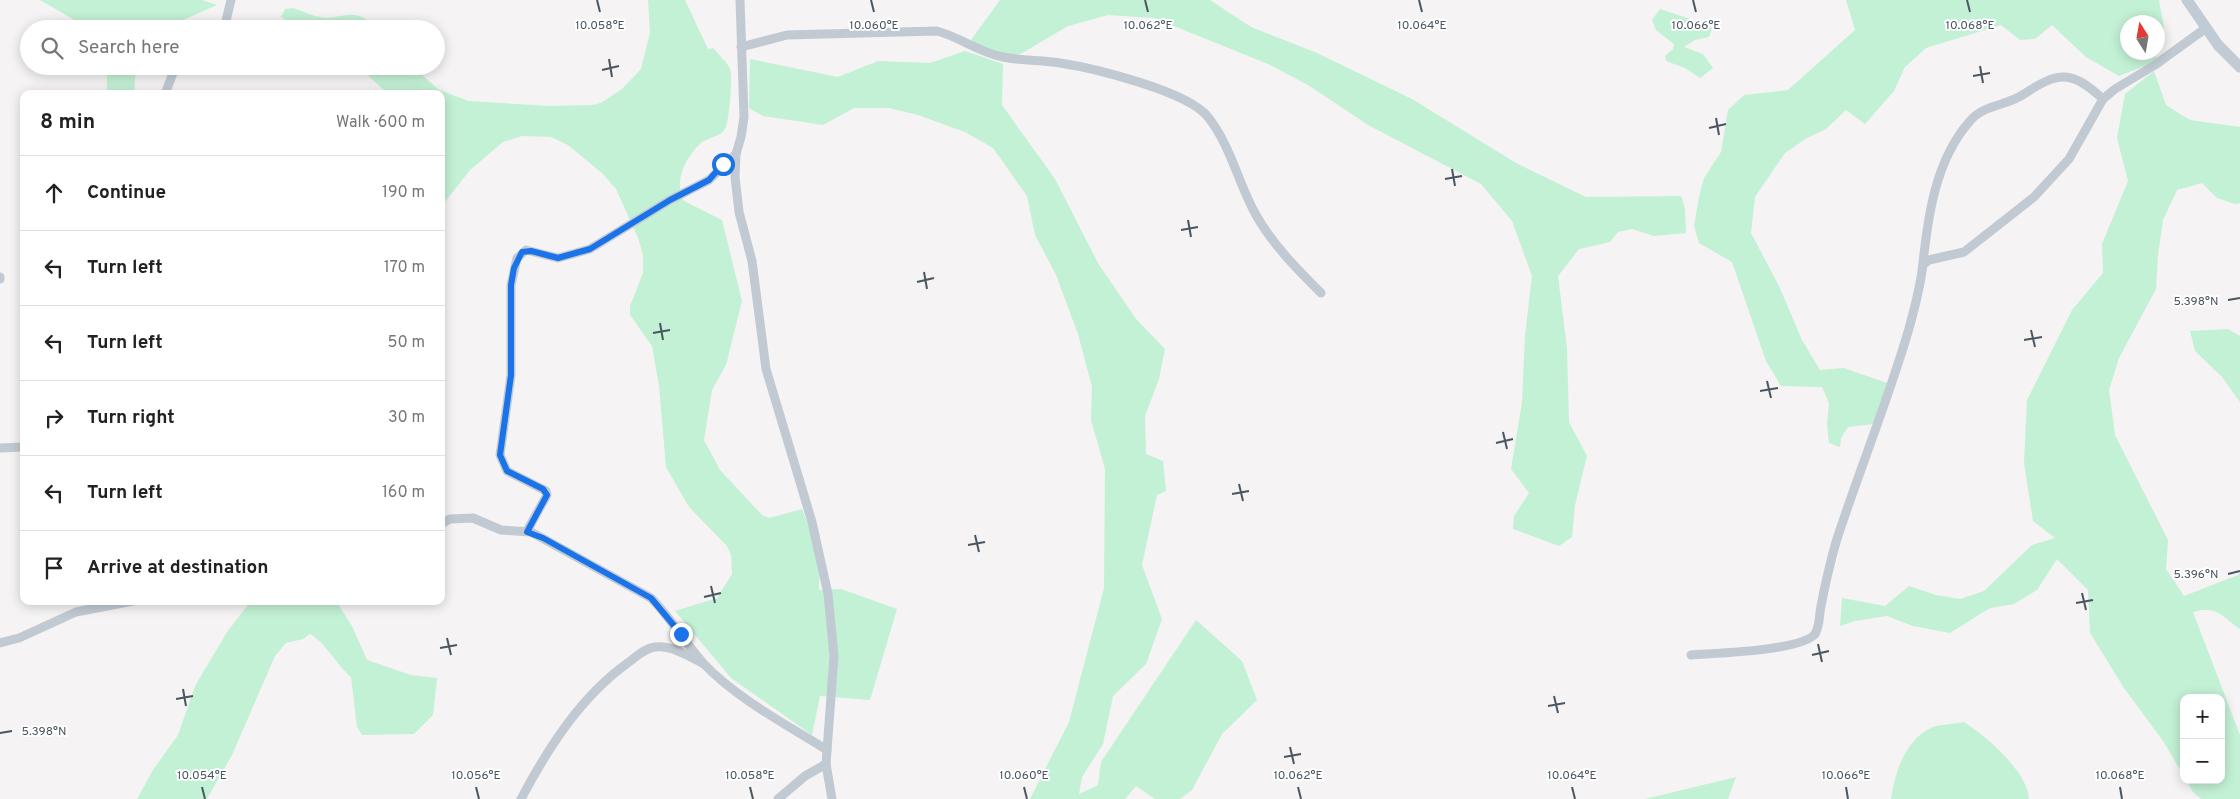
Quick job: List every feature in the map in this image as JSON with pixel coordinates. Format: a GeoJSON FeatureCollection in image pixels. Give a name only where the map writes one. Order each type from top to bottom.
{"type":"FeatureCollection","features":[{"type":"Feature","properties":{"kind":"street"},"geometry":{"type":"LineString","coordinates":[[226,20],[231,0]]}},
{"type":"Feature","properties":{"kind":"street"},"geometry":{"type":"LineString","coordinates":[[740,0],[744,117],[736,154],[735,176],[739,212],[752,260],[766,369],[812,522],[828,594],[834,656],[826,764],[832,799]]}},
{"type":"Feature","properties":{"kind":"street"},"geometry":{"type":"LineString","coordinates":[[2187,0],[2206,28],[2240,67]]}},
{"type":"Feature","properties":{"kind":"street"},"geometry":{"type":"LineString","coordinates":[[1923,265],[1935,258],[1964,252],[2034,197],[2068,159],[2103,99],[2120,85],[2155,65],[2206,28]]}},
{"type":"Feature","properties":{"kind":"street"},"geometry":{"type":"LineString","coordinates":[[741,46],[787,35],[937,31],[955,36],[987,53],[1004,58],[1062,63],[1162,91],[1186,101],[1206,115],[1220,134],[1255,213],[1268,235],[1321,293]]}},
{"type":"Feature","properties":{"kind":"street"},"geometry":{"type":"LineString","coordinates":[[167,90],[172,75]]}},
{"type":"Feature","properties":{"kind":"street"},"geometry":{"type":"LineString","coordinates":[[1691,655],[1782,647],[1802,642],[1814,634],[1818,628],[1832,556],[1890,390],[1908,329],[1923,265],[1930,211],[1940,177],[1954,143],[1970,120],[1985,109],[2009,102],[2048,79],[2057,76],[2082,82],[2103,99]]}},
{"type":"Feature","properties":{"kind":"street"},"geometry":{"type":"LineString","coordinates":[[527,532],[547,495],[546,491],[507,471],[500,455],[511,375],[511,285],[517,258],[526,250],[558,258],[590,249],[670,200],[709,180],[736,154]]}},
{"type":"Feature","properties":{"kind":"street"},"geometry":{"type":"LineString","coordinates":[[0,448],[20,447]]}},
{"type":"Feature","properties":{"kind":"street"},"geometry":{"type":"LineString","coordinates":[[14,448],[20,449]]}},
{"type":"Feature","properties":{"kind":"street"},"geometry":{"type":"LineString","coordinates":[[445,522],[450,519],[473,518],[501,530],[527,532],[543,538],[651,598],[662,609],[704,664],[754,703],[827,750]]}},
{"type":"Feature","properties":{"kind":"street"},"geometry":{"type":"LineString","coordinates":[[0,643],[19,638],[76,612],[112,605]]}},
{"type":"Feature","properties":{"kind":"street"},"geometry":{"type":"LineString","coordinates":[[520,799],[548,750],[584,703],[619,669],[646,649],[655,647],[669,649],[704,664]]}},
{"type":"Feature","properties":{"kind":"street"},"geometry":{"type":"LineString","coordinates":[[778,799],[805,776],[826,764]]}},
{"type":"Feature","properties":{"kind":"green space"},"geometry":{"type":"Polygon","coordinates":[[[40,0],[202,0],[217,5],[183,20],[74,20],[40,0]]]}},
{"type":"Feature","properties":{"kind":"green space"},"geometry":{"type":"Polygon","coordinates":[[[648,0],[685,0],[708,49],[713,48],[727,64],[731,73],[726,127],[718,135],[701,143],[690,155],[683,170],[680,186],[684,201],[722,220],[742,301],[726,365],[712,390],[704,440],[720,470],[762,515],[769,518],[802,509],[820,555],[819,590],[841,589],[897,609],[870,700],[820,696],[812,735],[731,678],[675,611],[717,598],[732,574],[731,555],[727,546],[689,507],[666,467],[659,386],[652,346],[630,315],[630,306],[643,273],[643,255],[638,238],[616,189],[603,174],[568,145],[551,137],[522,136],[503,142],[470,170],[445,202],[445,92],[469,101],[550,106],[601,103],[622,89],[641,69],[650,33],[648,0]]]}},
{"type":"Feature","properties":{"kind":"green space"},"geometry":{"type":"Polygon","coordinates":[[[1000,0],[1210,0],[1251,27],[1317,53],[1412,99],[1516,163],[1586,197],[1681,196],[1685,209],[1686,233],[1654,236],[1632,229],[1618,232],[1610,242],[1579,249],[1558,276],[1567,348],[1569,422],[1587,456],[1575,505],[1572,537],[1559,546],[1513,529],[1514,516],[1529,493],[1511,469],[1522,402],[1525,336],[1532,276],[1512,221],[1481,184],[1368,125],[1308,85],[1268,64],[1154,18],[1108,15],[1068,26],[1017,56],[987,49],[971,40],[1000,0]]]}},
{"type":"Feature","properties":{"kind":"green space"},"geometry":{"type":"Polygon","coordinates":[[[1846,0],[2159,0],[2162,15],[2120,15],[2120,60],[2155,60],[2155,62],[2119,76],[2086,57],[2052,25],[2035,39],[2020,40],[2001,25],[1926,48],[1905,67],[1894,91],[1865,124],[1846,110],[1826,129],[1807,138],[1785,153],[1755,197],[1751,233],[1779,286],[1802,340],[1820,370],[1844,368],[1887,383],[1874,424],[1848,427],[1841,438],[1840,447],[1829,443],[1827,424],[1829,403],[1822,387],[1781,386],[1766,361],[1732,262],[1699,243],[1694,226],[1704,178],[1721,152],[1728,110],[1744,95],[1788,90],[1855,30],[1846,0]]]}},
{"type":"Feature","properties":{"kind":"green space"},"geometry":{"type":"Polygon","coordinates":[[[293,8],[323,18],[353,15],[367,20],[286,20],[281,17],[285,9],[293,8]]]}},
{"type":"Feature","properties":{"kind":"green space"},"geometry":{"type":"Polygon","coordinates":[[[1660,9],[1690,19],[1695,26],[1712,28],[1709,37],[1695,40],[1684,47],[1703,54],[1713,68],[1700,78],[1685,68],[1666,61],[1665,56],[1673,49],[1674,44],[1656,30],[1652,20],[1660,9]]]}},
{"type":"Feature","properties":{"kind":"green space"},"geometry":{"type":"Polygon","coordinates":[[[965,51],[1003,64],[1002,105],[1055,179],[1099,265],[1137,320],[1165,349],[1159,379],[1145,416],[1146,454],[1163,461],[1166,491],[1157,495],[1142,565],[1162,619],[1146,664],[1113,696],[1103,744],[1082,777],[1079,794],[1098,785],[1101,762],[1196,620],[1242,661],[1257,700],[1222,734],[1192,790],[1180,799],[1155,799],[1136,786],[1125,799],[1030,799],[1069,722],[1104,588],[1105,469],[1091,420],[1092,387],[1078,334],[1056,275],[1035,235],[1027,196],[993,148],[965,132],[918,115],[889,108],[854,108],[823,125],[763,116],[749,108],[750,59],[838,77],[878,61],[930,63],[965,51]]]}},
{"type":"Feature","properties":{"kind":"green space"},"geometry":{"type":"Polygon","coordinates":[[[2154,71],[2166,105],[2190,120],[2240,127],[2240,203],[2235,204],[2217,198],[2202,183],[2177,190],[2163,220],[2156,289],[2119,358],[2109,390],[2115,435],[2168,540],[2166,569],[2184,596],[2238,575],[2240,572],[2240,629],[2214,611],[2201,610],[2193,612],[2224,694],[2180,694],[2180,769],[2163,741],[2124,688],[2090,633],[2088,590],[2057,559],[2037,590],[2014,604],[1990,608],[1950,633],[1913,626],[1887,616],[1855,621],[1840,626],[1842,598],[1885,606],[1909,586],[1936,595],[1960,599],[1984,591],[2032,545],[2055,538],[2033,521],[2024,463],[2027,400],[2072,310],[2103,273],[2102,244],[2128,181],[2117,138],[2125,94],[2154,71]]]}},
{"type":"Feature","properties":{"kind":"green space"},"geometry":{"type":"Polygon","coordinates":[[[107,75],[135,75],[134,90],[107,90],[107,75]]]}},
{"type":"Feature","properties":{"kind":"green space"},"geometry":{"type":"Polygon","coordinates":[[[368,75],[422,75],[439,90],[384,90],[368,75]]]}},
{"type":"Feature","properties":{"kind":"green space"},"geometry":{"type":"Polygon","coordinates":[[[2228,329],[2240,336],[2240,402],[2222,377],[2195,351],[2190,331],[2228,329]]]}},
{"type":"Feature","properties":{"kind":"green space"},"geometry":{"type":"Polygon","coordinates":[[[248,605],[339,605],[352,626],[367,660],[411,675],[437,678],[433,715],[414,734],[362,735],[357,727],[351,677],[321,643],[310,634],[303,639],[286,643],[275,656],[232,755],[207,799],[137,799],[153,770],[178,735],[195,686],[227,632],[248,605]]]}},
{"type":"Feature","properties":{"kind":"green space"},"geometry":{"type":"Polygon","coordinates":[[[2225,696],[2240,735],[2240,799],[2201,799],[2193,792],[2188,784],[2225,784],[2225,696]]]}},
{"type":"Feature","properties":{"kind":"green space"},"geometry":{"type":"Polygon","coordinates":[[[1964,722],[1994,745],[2014,766],[2027,789],[2029,799],[1891,799],[1895,778],[1903,757],[1915,740],[1923,732],[1933,727],[1964,722]]]}},
{"type":"Feature","properties":{"kind":"green space"},"geometry":{"type":"Polygon","coordinates":[[[1736,777],[1728,799],[1645,799],[1736,777]]]}},
{"type":"Feature","properties":{"kind":"route"},"geometry":{"type":"LineString","coordinates":[[681,634],[651,598],[581,561],[536,534],[527,532],[547,495],[543,489],[516,478],[507,471],[500,455],[511,375],[511,285],[517,258],[522,252],[526,250],[558,258],[590,249],[670,200],[709,180],[723,164]]}}]}
